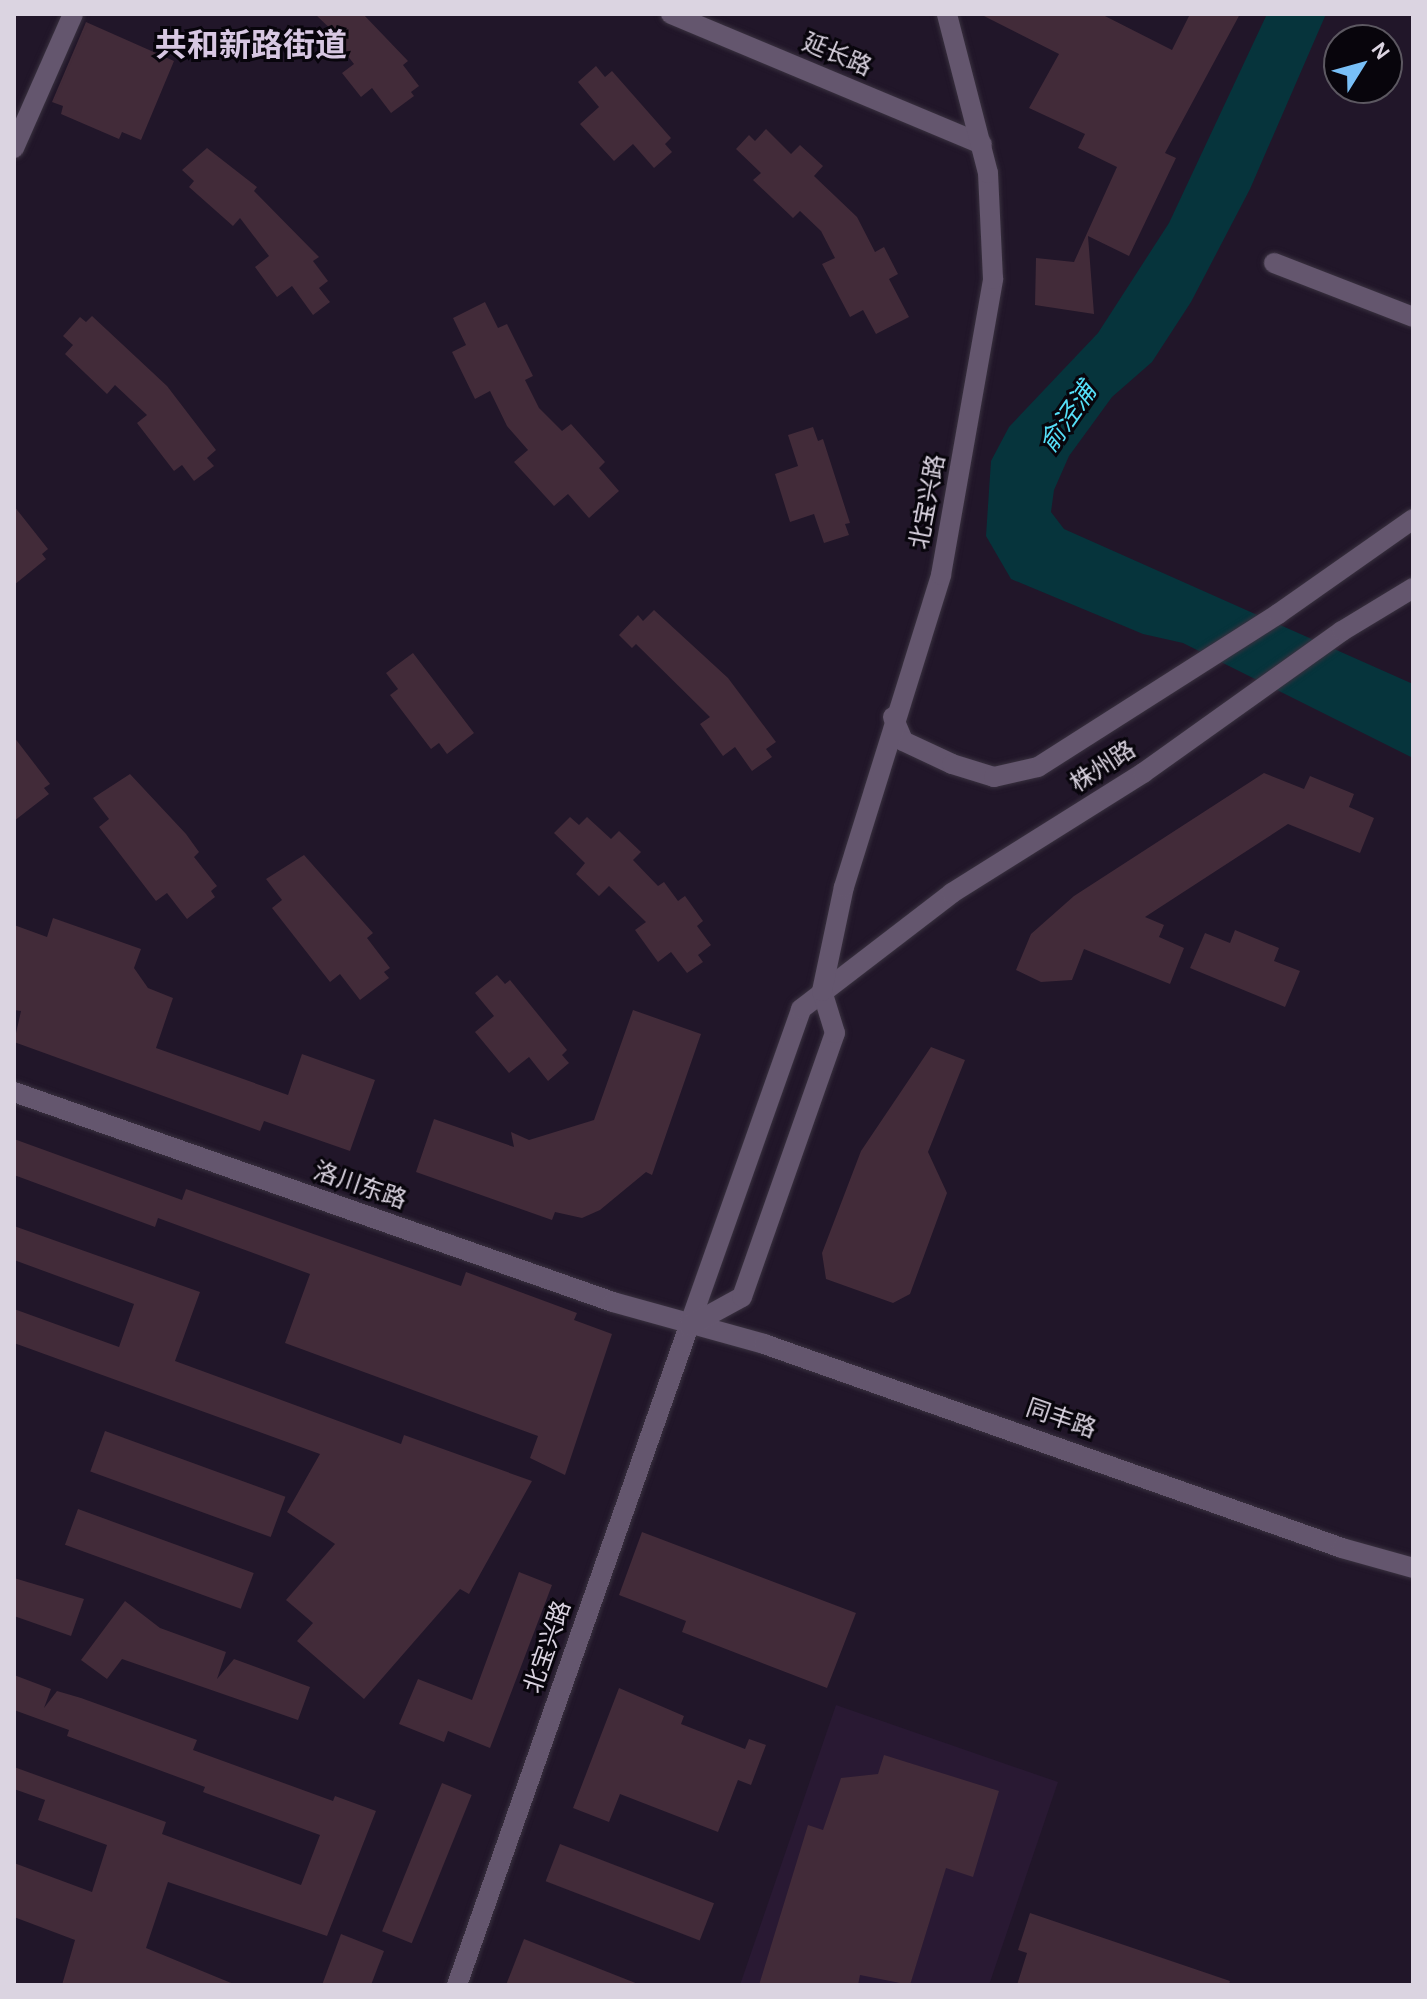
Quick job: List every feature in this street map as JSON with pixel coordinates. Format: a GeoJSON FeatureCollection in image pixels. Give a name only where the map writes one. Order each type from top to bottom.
{"type":"FeatureCollection","features":[{"type":"Feature","properties":{"kind":"street"},"geometry":{"type":"LineString","coordinates":[[14,148],[73,14]]}},
{"type":"Feature","properties":{"kind":"street","name":"延长路"},"geometry":{"type":"LineString","coordinates":[[671,14],[982,144]]}},
{"type":"Feature","properties":{"kind":"street","name":"北宝兴路"},"geometry":{"type":"LineString","coordinates":[[689,1326],[742,1297],[835,1033],[822,991],[844,887],[893,717],[941,575],[989,312],[995,242],[982,144],[947,14]]}},
{"type":"Feature","properties":{"kind":"street"},"geometry":{"type":"LineString","coordinates":[[1274,263],[1413,317]]}},
{"type":"Feature","properties":{"kind":"street"},"geometry":{"type":"LineString","coordinates":[[893,717],[903,741],[952,764],[994,777],[1038,767],[1278,614],[1413,519]]}},
{"type":"Feature","properties":{"kind":"street","name":"株州路"},"geometry":{"type":"LineString","coordinates":[[822,991],[952,893],[1143,773],[1342,631],[1413,588]]}},
{"type":"Feature","properties":{"kind":"street","name":"北宝兴路"},"geometry":{"type":"LineString","coordinates":[[457,1985],[801,1009],[822,991]]}},
{"type":"Feature","properties":{"kind":"street","name":"洛川东路"},"geometry":{"type":"LineString","coordinates":[[14,1092],[689,1326]]}},
{"type":"Feature","properties":{"kind":"street","name":"同丰路"},"geometry":{"type":"LineString","coordinates":[[689,1326],[764,1344],[1342,1548],[1413,1568]]}},
{"type":"Feature","properties":{"kind":"shaded area"},"geometry":{"type":"Polygon","coordinates":[[[836,1705],[1058,1782],[989,1985],[740,1985],[836,1705]]]}},
{"type":"Feature","properties":{"kind":"water","name":"俞泾浦"},"geometry":{"type":"Polygon","coordinates":[[[1267,14],[1326,14],[1250,189],[1191,302],[1152,362],[1112,397],[1069,456],[1054,490],[1051,512],[1064,529],[1413,684],[1413,758],[1183,643],[1143,634],[1011,579],[986,536],[991,461],[1009,427],[1098,333],[1169,223],[1267,14]]]}},
{"type":"Feature","properties":{"kind":"building"},"geometry":{"type":"Polygon","coordinates":[[[315,14],[363,14],[408,61],[403,65],[419,86],[411,92],[414,96],[391,113],[372,88],[361,97],[342,73],[354,64],[339,45],[343,41],[315,14]]]}},
{"type":"Feature","properties":{"kind":"building"},"geometry":{"type":"Polygon","coordinates":[[[980,14],[1101,14],[1172,50],[1190,14],[1240,14],[1165,153],[1176,158],[1129,256],[1088,236],[1094,314],[1035,305],[1036,258],[1074,262],[1117,167],[1078,148],[1085,134],[1029,108],[1059,54],[980,14]]]}},
{"type":"Feature","properties":{"kind":"building"},"geometry":{"type":"Polygon","coordinates":[[[86,22],[174,61],[141,140],[122,132],[119,139],[61,114],[63,106],[52,102],[86,22]]]}},
{"type":"Feature","properties":{"kind":"building"},"geometry":{"type":"Polygon","coordinates":[[[596,66],[605,77],[612,71],[671,138],[665,144],[672,152],[654,168],[633,144],[614,161],[580,124],[599,107],[578,82],[596,66]]]}},
{"type":"Feature","properties":{"kind":"building"},"geometry":{"type":"Polygon","coordinates":[[[766,129],[791,154],[800,145],[823,166],[814,176],[857,217],[875,252],[884,247],[898,274],[889,279],[909,317],[876,334],[863,310],[850,317],[822,264],[835,258],[821,231],[800,211],[793,218],[753,180],[761,173],[736,149],[749,135],[755,141],[766,129]]]}},
{"type":"Feature","properties":{"kind":"building"},"geometry":{"type":"Polygon","coordinates":[[[207,148],[257,187],[254,191],[319,257],[313,261],[328,281],[319,288],[330,302],[313,315],[292,286],[277,297],[255,267],[269,256],[240,218],[233,226],[189,187],[194,181],[182,170],[207,148]]]}},
{"type":"Feature","properties":{"kind":"building"},"geometry":{"type":"Polygon","coordinates":[[[485,302],[498,328],[507,324],[533,376],[525,380],[539,408],[562,431],[571,424],[605,462],[599,468],[619,491],[589,518],[568,494],[554,506],[514,462],[528,450],[507,426],[490,391],[475,399],[452,352],[466,345],[453,318],[485,302]]]}},
{"type":"Feature","properties":{"kind":"building"},"geometry":{"type":"Polygon","coordinates":[[[92,316],[167,386],[216,450],[207,458],[214,466],[194,481],[182,465],[174,471],[137,423],[147,415],[115,385],[107,394],[65,354],[73,345],[63,336],[80,317],[86,322],[92,316]]]}},
{"type":"Feature","properties":{"kind":"building"},"geometry":{"type":"Polygon","coordinates":[[[813,427],[818,441],[823,439],[850,523],[845,524],[849,535],[824,543],[814,514],[790,522],[775,474],[798,466],[788,435],[813,427]]]}},
{"type":"Feature","properties":{"kind":"building"},"geometry":{"type":"Polygon","coordinates":[[[14,506],[48,549],[42,554],[46,559],[14,585],[14,506]]]}},
{"type":"Feature","properties":{"kind":"building"},"geometry":{"type":"Polygon","coordinates":[[[654,610],[728,678],[776,742],[766,749],[772,757],[752,771],[735,747],[723,756],[700,724],[710,717],[636,644],[632,648],[619,635],[638,615],[643,621],[654,610]]]}},
{"type":"Feature","properties":{"kind":"building"},"geometry":{"type":"Polygon","coordinates":[[[413,653],[474,733],[447,754],[439,743],[431,749],[390,695],[398,689],[386,673],[413,653]]]}},
{"type":"Feature","properties":{"kind":"building"},"geometry":{"type":"Polygon","coordinates":[[[14,737],[50,784],[44,788],[49,794],[14,821],[14,737]]]}},
{"type":"Feature","properties":{"kind":"building"},"geometry":{"type":"Polygon","coordinates":[[[1264,773],[1304,789],[1310,776],[1354,794],[1349,807],[1374,818],[1360,853],[1288,824],[1145,917],[1164,925],[1159,937],[1184,948],[1170,984],[1084,949],[1072,980],[1041,982],[1016,970],[1031,934],[1074,896],[1264,773]]]}},
{"type":"Feature","properties":{"kind":"building"},"geometry":{"type":"Polygon","coordinates":[[[130,774],[186,834],[199,852],[194,857],[217,886],[211,891],[215,897],[187,919],[167,893],[156,901],[99,827],[109,819],[93,798],[130,774]]]}},
{"type":"Feature","properties":{"kind":"building"},"geometry":{"type":"Polygon","coordinates":[[[570,817],[579,825],[587,817],[611,839],[619,831],[641,852],[633,860],[658,886],[664,882],[678,901],[685,896],[703,921],[697,926],[711,945],[698,955],[703,962],[687,973],[671,952],[658,962],[635,930],[646,922],[609,886],[599,896],[576,874],[585,863],[554,833],[570,817]]]}},
{"type":"Feature","properties":{"kind":"building"},"geometry":{"type":"Polygon","coordinates":[[[304,855],[373,933],[367,938],[390,968],[384,972],[389,978],[360,1000],[340,974],[330,982],[272,908],[282,900],[266,879],[304,855]]]}},
{"type":"Feature","properties":{"kind":"building"},"geometry":{"type":"Polygon","coordinates":[[[53,918],[141,949],[134,968],[148,988],[173,998],[156,1048],[288,1095],[302,1054],[375,1080],[350,1151],[264,1121],[260,1131],[14,1042],[21,1011],[14,1010],[14,925],[47,937],[53,918]]]}},
{"type":"Feature","properties":{"kind":"building"},"geometry":{"type":"Polygon","coordinates":[[[1235,930],[1279,948],[1274,961],[1300,971],[1285,1007],[1190,968],[1205,933],[1230,943],[1235,930]]]}},
{"type":"Feature","properties":{"kind":"building"},"geometry":{"type":"Polygon","coordinates":[[[497,975],[505,984],[510,980],[567,1050],[562,1055],[569,1063],[548,1081],[529,1057],[509,1073],[475,1032],[494,1016],[475,993],[497,975]]]}},
{"type":"Feature","properties":{"kind":"building"},"geometry":{"type":"Polygon","coordinates":[[[633,1010],[701,1034],[652,1175],[646,1172],[600,1210],[582,1218],[555,1212],[552,1220],[416,1172],[434,1119],[514,1147],[511,1132],[529,1140],[594,1120],[633,1010]]]}},
{"type":"Feature","properties":{"kind":"building"},"geometry":{"type":"Polygon","coordinates":[[[931,1047],[965,1060],[928,1152],[947,1193],[910,1294],[893,1303],[826,1279],[822,1253],[861,1151],[931,1047]]]}},
{"type":"Feature","properties":{"kind":"building"},"geometry":{"type":"Polygon","coordinates":[[[14,1139],[182,1200],[186,1189],[461,1286],[466,1272],[577,1313],[574,1320],[612,1334],[565,1475],[530,1458],[538,1436],[285,1343],[310,1274],[158,1218],[155,1227],[14,1175],[14,1139]]]}},
{"type":"Feature","properties":{"kind":"building"},"geometry":{"type":"Polygon","coordinates":[[[14,1226],[200,1292],[175,1361],[401,1444],[404,1435],[532,1481],[469,1594],[460,1589],[364,1699],[297,1641],[313,1623],[286,1600],[335,1544],[287,1512],[320,1454],[14,1343],[14,1309],[119,1347],[134,1304],[14,1260],[14,1226]]]}},
{"type":"Feature","properties":{"kind":"building"},"geometry":{"type":"Polygon","coordinates":[[[105,1431],[285,1497],[271,1537],[90,1471],[105,1431]]]}},
{"type":"Feature","properties":{"kind":"building"},"geometry":{"type":"Polygon","coordinates":[[[78,1509],[254,1573],[241,1609],[65,1545],[78,1509]]]}},
{"type":"Feature","properties":{"kind":"building"},"geometry":{"type":"Polygon","coordinates":[[[642,1532],[856,1613],[827,1688],[682,1632],[686,1621],[619,1595],[642,1532]]]}},
{"type":"Feature","properties":{"kind":"building"},"geometry":{"type":"Polygon","coordinates":[[[519,1572],[552,1585],[490,1748],[448,1731],[444,1742],[399,1724],[418,1679],[472,1700],[519,1572]]]}},
{"type":"Feature","properties":{"kind":"building"},"geometry":{"type":"Polygon","coordinates":[[[14,1578],[84,1599],[71,1636],[14,1616],[14,1578]]]}},
{"type":"Feature","properties":{"kind":"building"},"geometry":{"type":"Polygon","coordinates":[[[125,1601],[160,1628],[226,1652],[217,1679],[234,1659],[310,1687],[298,1720],[122,1659],[107,1679],[81,1660],[125,1601]]]}},
{"type":"Feature","properties":{"kind":"building"},"geometry":{"type":"Polygon","coordinates":[[[14,1675],[51,1689],[44,1708],[57,1691],[81,1698],[197,1740],[193,1750],[333,1801],[335,1796],[376,1811],[327,1936],[168,1882],[146,1948],[236,1985],[62,1985],[75,1940],[14,1917],[14,1863],[92,1892],[107,1845],[38,1820],[45,1800],[14,1789],[14,1767],[166,1822],[162,1834],[301,1885],[320,1835],[203,1792],[205,1787],[67,1736],[69,1730],[14,1710],[14,1675]]]}},
{"type":"Feature","properties":{"kind":"building"},"geometry":{"type":"Polygon","coordinates":[[[619,1688],[684,1716],[681,1724],[745,1749],[749,1739],[766,1745],[751,1785],[738,1780],[718,1832],[620,1794],[609,1822],[573,1808],[619,1688]]]}},
{"type":"Feature","properties":{"kind":"building"},"geometry":{"type":"Polygon","coordinates":[[[884,1755],[999,1791],[973,1877],[946,1868],[910,1985],[860,1975],[858,1985],[759,1985],[808,1825],[823,1830],[841,1778],[878,1774],[884,1755]]]}},
{"type":"Feature","properties":{"kind":"building"},"geometry":{"type":"Polygon","coordinates":[[[442,1783],[472,1795],[412,1943],[382,1931],[442,1783]]]}},
{"type":"Feature","properties":{"kind":"building"},"geometry":{"type":"Polygon","coordinates":[[[560,1844],[714,1903],[700,1940],[546,1881],[560,1844]]]}},
{"type":"Feature","properties":{"kind":"building"},"geometry":{"type":"Polygon","coordinates":[[[1030,1913],[1230,1981],[1229,1985],[1017,1985],[1027,1953],[1018,1950],[1030,1913]]]}},
{"type":"Feature","properties":{"kind":"building"},"geometry":{"type":"Polygon","coordinates":[[[341,1934],[384,1951],[371,1985],[322,1985],[341,1934]]]}},
{"type":"Feature","properties":{"kind":"building"},"geometry":{"type":"Polygon","coordinates":[[[524,1939],[638,1984],[506,1985],[524,1939]]]}},
{"type":"Feature","properties":{"kind":"district","name":"共和新路街道"},"geometry":{"type":"Point","coordinates":[251,46]}}]}
